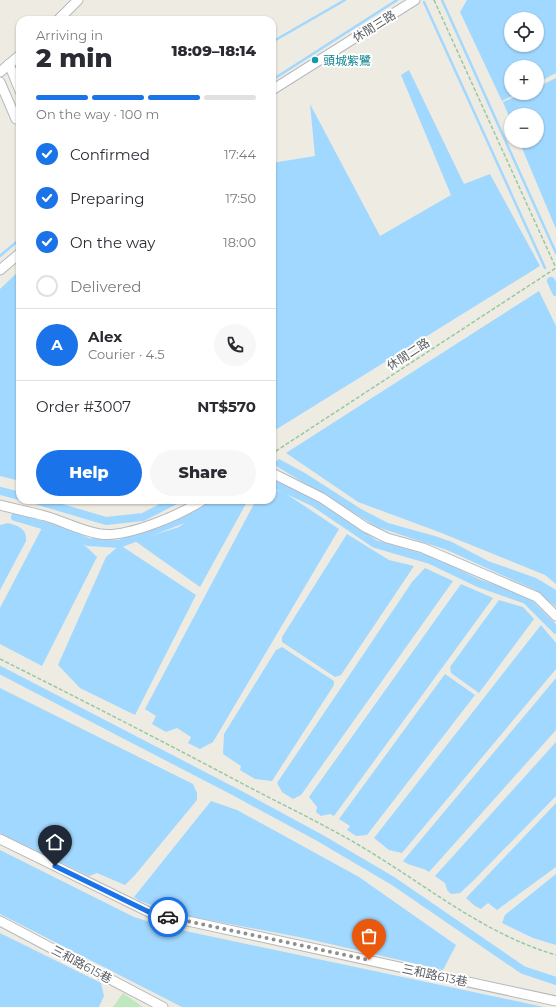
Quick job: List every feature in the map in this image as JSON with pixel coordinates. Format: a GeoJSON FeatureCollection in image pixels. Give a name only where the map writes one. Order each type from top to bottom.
{"type":"FeatureCollection","features":[{"type":"Feature","properties":{"kind":"lane"},"geometry":{"type":"LineString","coordinates":[[62,16],[78,0]]}},
{"type":"Feature","properties":{"kind":"lane","name":"休閒三路"},"geometry":{"type":"LineString","coordinates":[[276,87],[415,0]]}},
{"type":"Feature","properties":{"kind":"lane"},"geometry":{"type":"LineString","coordinates":[[0,72],[16,58]]}},
{"type":"Feature","properties":{"kind":"lane"},"geometry":{"type":"LineString","coordinates":[[10,64],[16,80]]}},
{"type":"Feature","properties":{"kind":"lane"},"geometry":{"type":"LineString","coordinates":[[0,82],[16,119]]}},
{"type":"Feature","properties":{"kind":"lane"},"geometry":{"type":"LineString","coordinates":[[0,270],[16,256]]}},
{"type":"Feature","properties":{"kind":"lane"},"geometry":{"type":"LineString","coordinates":[[276,475],[322,498],[365,527],[387,538],[423,548],[537,597],[556,616]]}},
{"type":"Feature","properties":{"kind":"lane"},"geometry":{"type":"LineString","coordinates":[[0,505],[44,516],[100,534],[117,534],[158,522],[180,513],[196,504]]}},
{"type":"Feature","properties":{"kind":"lane","name":"三和路613巷"},"geometry":{"type":"LineString","coordinates":[[0,839],[151,913],[556,1001]]}},
{"type":"Feature","properties":{"kind":"lane","name":"三和路615巷"},"geometry":{"type":"LineString","coordinates":[[0,921],[163,1007]]}},
{"type":"Feature","properties":{"kind":"path"},"geometry":{"type":"LineString","coordinates":[[434,0],[556,268]]}},
{"type":"Feature","properties":{"kind":"path","name":"休閒二路"},"geometry":{"type":"LineString","coordinates":[[276,451],[556,268]]}},
{"type":"Feature","properties":{"kind":"path"},"geometry":{"type":"LineString","coordinates":[[0,659],[81,699],[358,845],[456,909],[493,929],[528,947],[556,955]]}},
{"type":"Feature","properties":{"kind":"green space"},"geometry":{"type":"Polygon","coordinates":[[[123,993],[143,1007],[113,1007],[123,993]]]}},
{"type":"Feature","properties":{"kind":"water"},"geometry":{"type":"Polygon","coordinates":[[[467,0],[556,0],[556,73],[544,79],[544,60],[504,60],[504,100],[502,101],[460,12],[467,0]]]}},
{"type":"Feature","properties":{"kind":"water"},"geometry":{"type":"Polygon","coordinates":[[[409,70],[464,184],[490,174],[540,266],[276,430],[276,162],[315,156],[310,104],[380,236],[451,195],[401,75],[409,70]]]}},
{"type":"Feature","properties":{"kind":"water"},"geometry":{"type":"Polygon","coordinates":[[[556,78],[556,229],[522,148],[544,148],[544,108],[506,108],[503,102],[508,100],[544,100],[544,84],[556,78]]]}},
{"type":"Feature","properties":{"kind":"water"},"geometry":{"type":"Polygon","coordinates":[[[16,274],[16,480],[0,476],[0,289],[16,274]]]}},
{"type":"Feature","properties":{"kind":"water"},"geometry":{"type":"Polygon","coordinates":[[[539,291],[556,326],[556,584],[545,575],[439,532],[358,502],[286,453],[539,291]]]}},
{"type":"Feature","properties":{"kind":"water"},"geometry":{"type":"Polygon","coordinates":[[[279,459],[305,473],[361,509],[388,523],[452,542],[488,561],[536,578],[556,590],[556,607],[535,590],[447,550],[377,527],[276,466],[276,461],[279,459]]]}},
{"type":"Feature","properties":{"kind":"water"},"geometry":{"type":"Polygon","coordinates":[[[276,490],[285,493],[339,529],[213,742],[200,749],[188,743],[191,737],[177,728],[166,732],[152,724],[156,716],[145,709],[254,504],[276,504],[276,490]]]}},
{"type":"Feature","properties":{"kind":"water"},"geometry":{"type":"Polygon","coordinates":[[[211,504],[246,504],[200,587],[135,541],[179,527],[211,504]]]}},
{"type":"Feature","properties":{"kind":"water"},"geometry":{"type":"Polygon","coordinates":[[[8,523],[16,525],[24,531],[26,541],[0,590],[0,525],[8,523]]]}},
{"type":"Feature","properties":{"kind":"water"},"geometry":{"type":"Polygon","coordinates":[[[43,526],[76,537],[97,557],[42,666],[0,644],[0,608],[43,526]]]}},
{"type":"Feature","properties":{"kind":"water"},"geometry":{"type":"Polygon","coordinates":[[[347,534],[389,560],[414,566],[341,675],[335,677],[282,642],[282,637],[347,534]]]}},
{"type":"Feature","properties":{"kind":"water"},"geometry":{"type":"Polygon","coordinates":[[[120,545],[196,595],[135,715],[80,688],[58,665],[106,557],[120,545]]]}},
{"type":"Feature","properties":{"kind":"water"},"geometry":{"type":"Polygon","coordinates":[[[425,568],[453,581],[301,795],[293,799],[282,792],[277,783],[412,582],[425,568]]]}},
{"type":"Feature","properties":{"kind":"water"},"geometry":{"type":"Polygon","coordinates":[[[461,584],[493,598],[334,816],[330,814],[321,816],[316,812],[317,807],[309,797],[461,584]]]}},
{"type":"Feature","properties":{"kind":"water"},"geometry":{"type":"Polygon","coordinates":[[[499,600],[523,607],[534,619],[479,693],[451,673],[450,667],[499,600]]]}},
{"type":"Feature","properties":{"kind":"water"},"geometry":{"type":"Polygon","coordinates":[[[541,625],[556,643],[556,669],[402,853],[389,850],[374,838],[541,625]]]}},
{"type":"Feature","properties":{"kind":"water"},"geometry":{"type":"Polygon","coordinates":[[[282,647],[334,681],[334,685],[272,781],[255,779],[240,770],[241,766],[223,754],[224,734],[276,650],[282,647]]]}},
{"type":"Feature","properties":{"kind":"water"},"geometry":{"type":"Polygon","coordinates":[[[445,674],[475,695],[367,835],[356,836],[347,830],[350,826],[339,819],[445,674]]]}},
{"type":"Feature","properties":{"kind":"water"},"geometry":{"type":"Polygon","coordinates":[[[556,678],[556,730],[429,872],[403,861],[556,678]]]}},
{"type":"Feature","properties":{"kind":"water"},"geometry":{"type":"Polygon","coordinates":[[[0,688],[193,784],[197,793],[197,800],[125,885],[97,873],[89,876],[0,833],[0,688]]]}},
{"type":"Feature","properties":{"kind":"water"},"geometry":{"type":"Polygon","coordinates":[[[556,742],[556,796],[472,882],[460,893],[451,894],[447,890],[445,883],[435,876],[556,742]]]}},
{"type":"Feature","properties":{"kind":"water"},"geometry":{"type":"Polygon","coordinates":[[[211,801],[237,810],[359,877],[456,945],[443,970],[304,938],[172,913],[140,901],[134,897],[211,801]]]}},
{"type":"Feature","properties":{"kind":"water"},"geometry":{"type":"Polygon","coordinates":[[[556,803],[556,867],[497,910],[488,903],[481,909],[475,906],[466,898],[556,803]]]}},
{"type":"Feature","properties":{"kind":"water"},"geometry":{"type":"Polygon","coordinates":[[[0,850],[134,917],[162,926],[544,1007],[182,1007],[0,914],[0,850]]]}},
{"type":"Feature","properties":{"kind":"water"},"geometry":{"type":"Polygon","coordinates":[[[556,874],[556,945],[533,938],[502,923],[505,915],[556,874]]]}},
{"type":"Feature","properties":{"kind":"water"},"geometry":{"type":"Polygon","coordinates":[[[0,933],[101,983],[104,996],[99,1007],[0,1007],[0,933]]]}},
{"type":"Feature","properties":{"kind":"waterway"},"geometry":{"type":"LineString","coordinates":[[276,40],[345,0]]}},
{"type":"Feature","properties":{"kind":"waterway"},"geometry":{"type":"LineString","coordinates":[[276,77],[397,0]]}},
{"type":"Feature","properties":{"kind":"waterway"},"geometry":{"type":"LineString","coordinates":[[442,0],[556,253]]}},
{"type":"Feature","properties":{"kind":"waterway"},"geometry":{"type":"LineString","coordinates":[[424,2],[545,268]]}},
{"type":"Feature","properties":{"kind":"waterway"},"geometry":{"type":"LineString","coordinates":[[0,256],[16,242]]}},
{"type":"Feature","properties":{"kind":"waterway"},"geometry":{"type":"LineString","coordinates":[[551,281],[556,292]]}},
{"type":"Feature","properties":{"kind":"waterway"},"geometry":{"type":"LineString","coordinates":[[276,485],[313,502],[375,544],[430,560],[478,583],[526,600],[556,630]]}},
{"type":"Feature","properties":{"kind":"waterway"},"geometry":{"type":"LineString","coordinates":[[0,491],[16,495]]}},
{"type":"Feature","properties":{"kind":"waterway"},"geometry":{"type":"LineString","coordinates":[[49,504],[106,521],[143,517],[168,504]]}},
{"type":"Feature","properties":{"kind":"waterway"},"geometry":{"type":"LineString","coordinates":[[15,517],[69,533],[88,542],[119,544],[189,517],[207,504]]}},
{"type":"Feature","properties":{"kind":"waterway"},"geometry":{"type":"LineString","coordinates":[[0,670],[235,792],[320,838],[393,881],[523,970],[556,981]]}},
{"type":"Feature","properties":{"kind":"way so far"},"geometry":{"type":"LineString","coordinates":[[168,917],[369,960]]}},
{"type":"Feature","properties":{"kind":"place","name":"頭城紫鷺"},"geometry":{"type":"Point","coordinates":[315,60]}},
{"type":"Feature","properties":{"kind":"route"},"geometry":{"type":"LineString","coordinates":[[55,866],[151,913],[168,917]]}}]}
